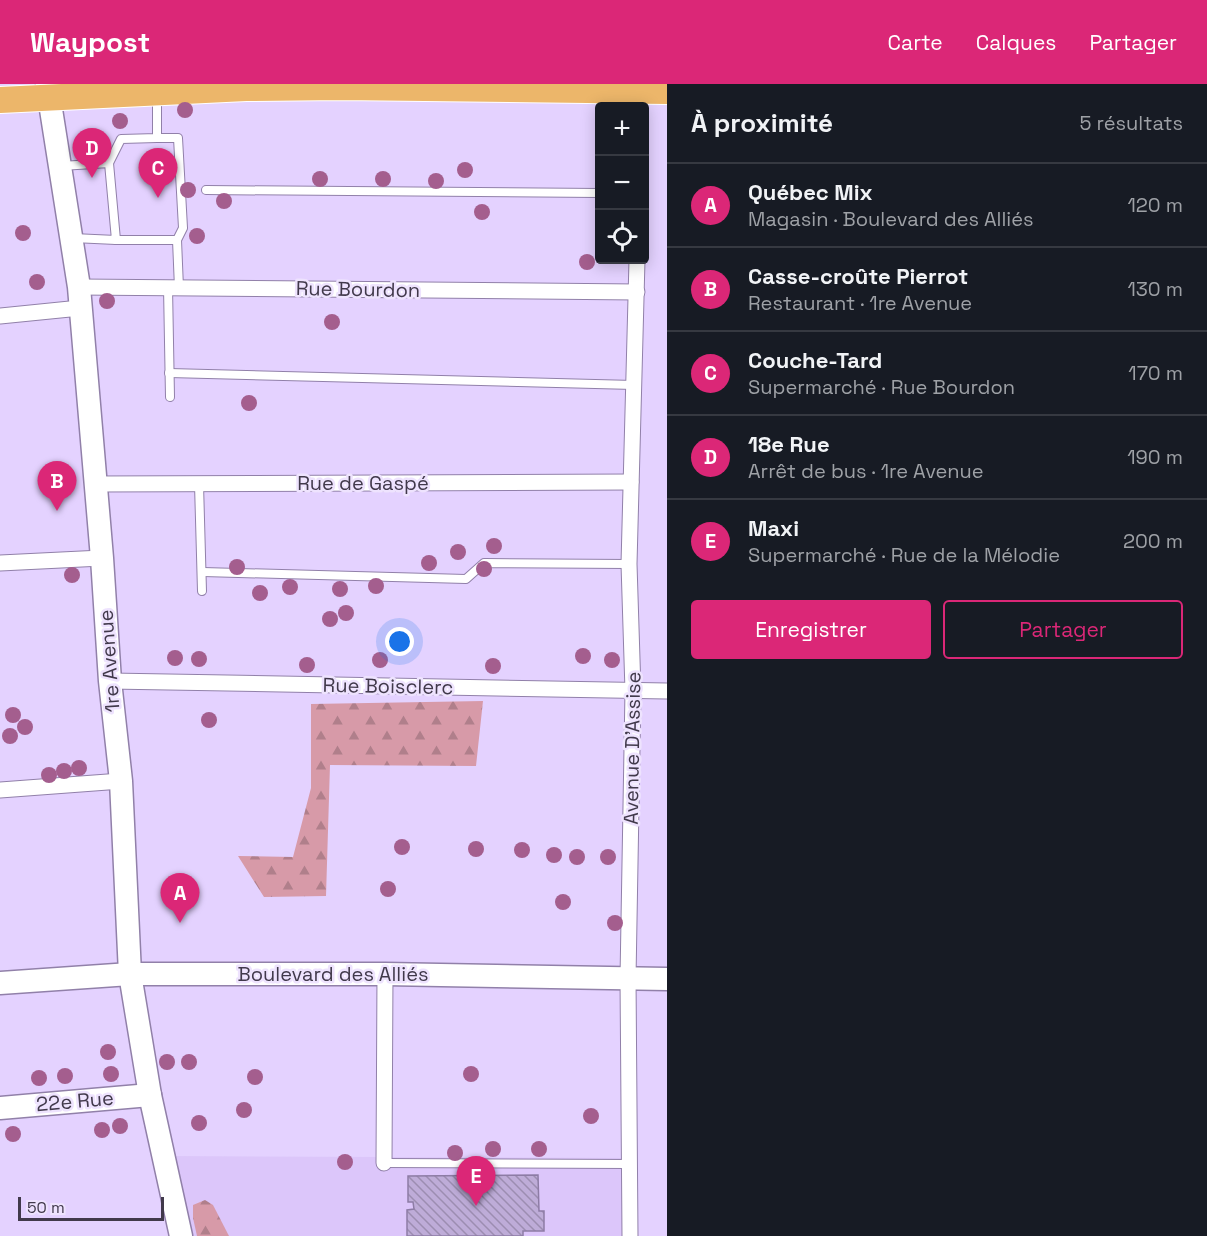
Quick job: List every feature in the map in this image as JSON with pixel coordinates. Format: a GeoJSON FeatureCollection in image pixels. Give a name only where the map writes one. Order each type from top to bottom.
{"type":"FeatureCollection","features":[{"type":"Feature","properties":{"kind":"main road"},"geometry":{"type":"LineString","coordinates":[[0,100],[49,91],[246,86],[545,87],[637,94],[667,91]]}},
{"type":"Feature","properties":{"kind":"street","name":"1re Avenue"},"geometry":{"type":"LineString","coordinates":[[49,91],[79,297],[102,558],[110,681],[121,781],[130,974],[150,1095],[181,1236]]}},
{"type":"Feature","properties":{"kind":"street","name":"Avenue D'Assise"},"geometry":{"type":"LineString","coordinates":[[630,1236],[628,978],[633,691],[629,564],[637,264]]}},
{"type":"Feature","properties":{"kind":"street","name":"Rue Bourdon"},"geometry":{"type":"LineString","coordinates":[[0,316],[79,297],[173,288],[637,292]]}},
{"type":"Feature","properties":{"kind":"street","name":"Rue de Gaspé"},"geometry":{"type":"LineString","coordinates":[[96,484],[631,482]]}},
{"type":"Feature","properties":{"kind":"street"},"geometry":{"type":"LineString","coordinates":[[0,564],[102,558]]}},
{"type":"Feature","properties":{"kind":"street","name":"Rue Boisclerc"},"geometry":{"type":"LineString","coordinates":[[110,681],[667,691]]}},
{"type":"Feature","properties":{"kind":"street"},"geometry":{"type":"LineString","coordinates":[[0,790],[121,781]]}},
{"type":"Feature","properties":{"kind":"street","name":"Boulevard des Alliés"},"geometry":{"type":"LineString","coordinates":[[0,983],[130,974],[385,974],[667,979]]}},
{"type":"Feature","properties":{"kind":"street"},"geometry":{"type":"LineString","coordinates":[[384,1163],[385,974]]}},
{"type":"Feature","properties":{"kind":"street","name":"22e Rue"},"geometry":{"type":"LineString","coordinates":[[0,1108],[150,1095]]}},
{"type":"Feature","properties":{"kind":"lane"},"geometry":{"type":"LineString","coordinates":[[157,88],[157,138]]}},
{"type":"Feature","properties":{"kind":"lane"},"geometry":{"type":"LineString","coordinates":[[116,240],[109,163],[121,139],[178,138],[183,228],[177,240],[173,288],[170,398]]}},
{"type":"Feature","properties":{"kind":"lane"},"geometry":{"type":"LineString","coordinates":[[61,166],[109,163]]}},
{"type":"Feature","properties":{"kind":"lane"},"geometry":{"type":"LineString","coordinates":[[206,190],[595,193]]}},
{"type":"Feature","properties":{"kind":"lane"},"geometry":{"type":"LineString","coordinates":[[72,238],[177,240]]}},
{"type":"Feature","properties":{"kind":"lane"},"geometry":{"type":"LineString","coordinates":[[169,373],[634,385]]}},
{"type":"Feature","properties":{"kind":"lane"},"geometry":{"type":"LineString","coordinates":[[199,484],[202,591]]}},
{"type":"Feature","properties":{"kind":"lane"},"geometry":{"type":"LineString","coordinates":[[203,572],[466,579],[484,562],[629,564]]}},
{"type":"Feature","properties":{"kind":"lane"},"geometry":{"type":"LineString","coordinates":[[384,1163],[630,1164]]}},
{"type":"Feature","properties":{"kind":"shaded area"},"geometry":{"type":"Polygon","coordinates":[[[164,1156],[630,1158],[630,1236],[181,1236],[164,1156]]]}},
{"type":"Feature","properties":{"kind":"green space"},"geometry":{"type":"Polygon","coordinates":[[[483,701],[476,766],[330,765],[326,896],[264,897],[238,856],[293,857],[311,788],[311,704],[483,701]]]}},
{"type":"Feature","properties":{"kind":"green space"},"geometry":{"type":"Polygon","coordinates":[[[205,1200],[213,1205],[229,1236],[197,1236],[193,1205],[205,1200]]]}},
{"type":"Feature","properties":{"kind":"building"},"geometry":{"type":"Polygon","coordinates":[[[538,1175],[539,1211],[544,1211],[544,1231],[523,1231],[523,1236],[407,1236],[407,1210],[414,1209],[413,1202],[408,1202],[408,1176],[538,1175]]]}},
{"type":"Feature","properties":{"kind":"place","name":"18e Rue"},"geometry":{"type":"Point","coordinates":[92,178]}},
{"type":"Feature","properties":{"kind":"place","name":"Couche-Tard"},"geometry":{"type":"Point","coordinates":[158,198]}},
{"type":"Feature","properties":{"kind":"place","name":"Casse-croûte Pierrot"},"geometry":{"type":"Point","coordinates":[57,511]}},
{"type":"Feature","properties":{"kind":"place","name":"Québec Mix"},"geometry":{"type":"Point","coordinates":[180,923]}},
{"type":"Feature","properties":{"kind":"place","name":"Maxi"},"geometry":{"type":"Point","coordinates":[476,1206]}}]}
